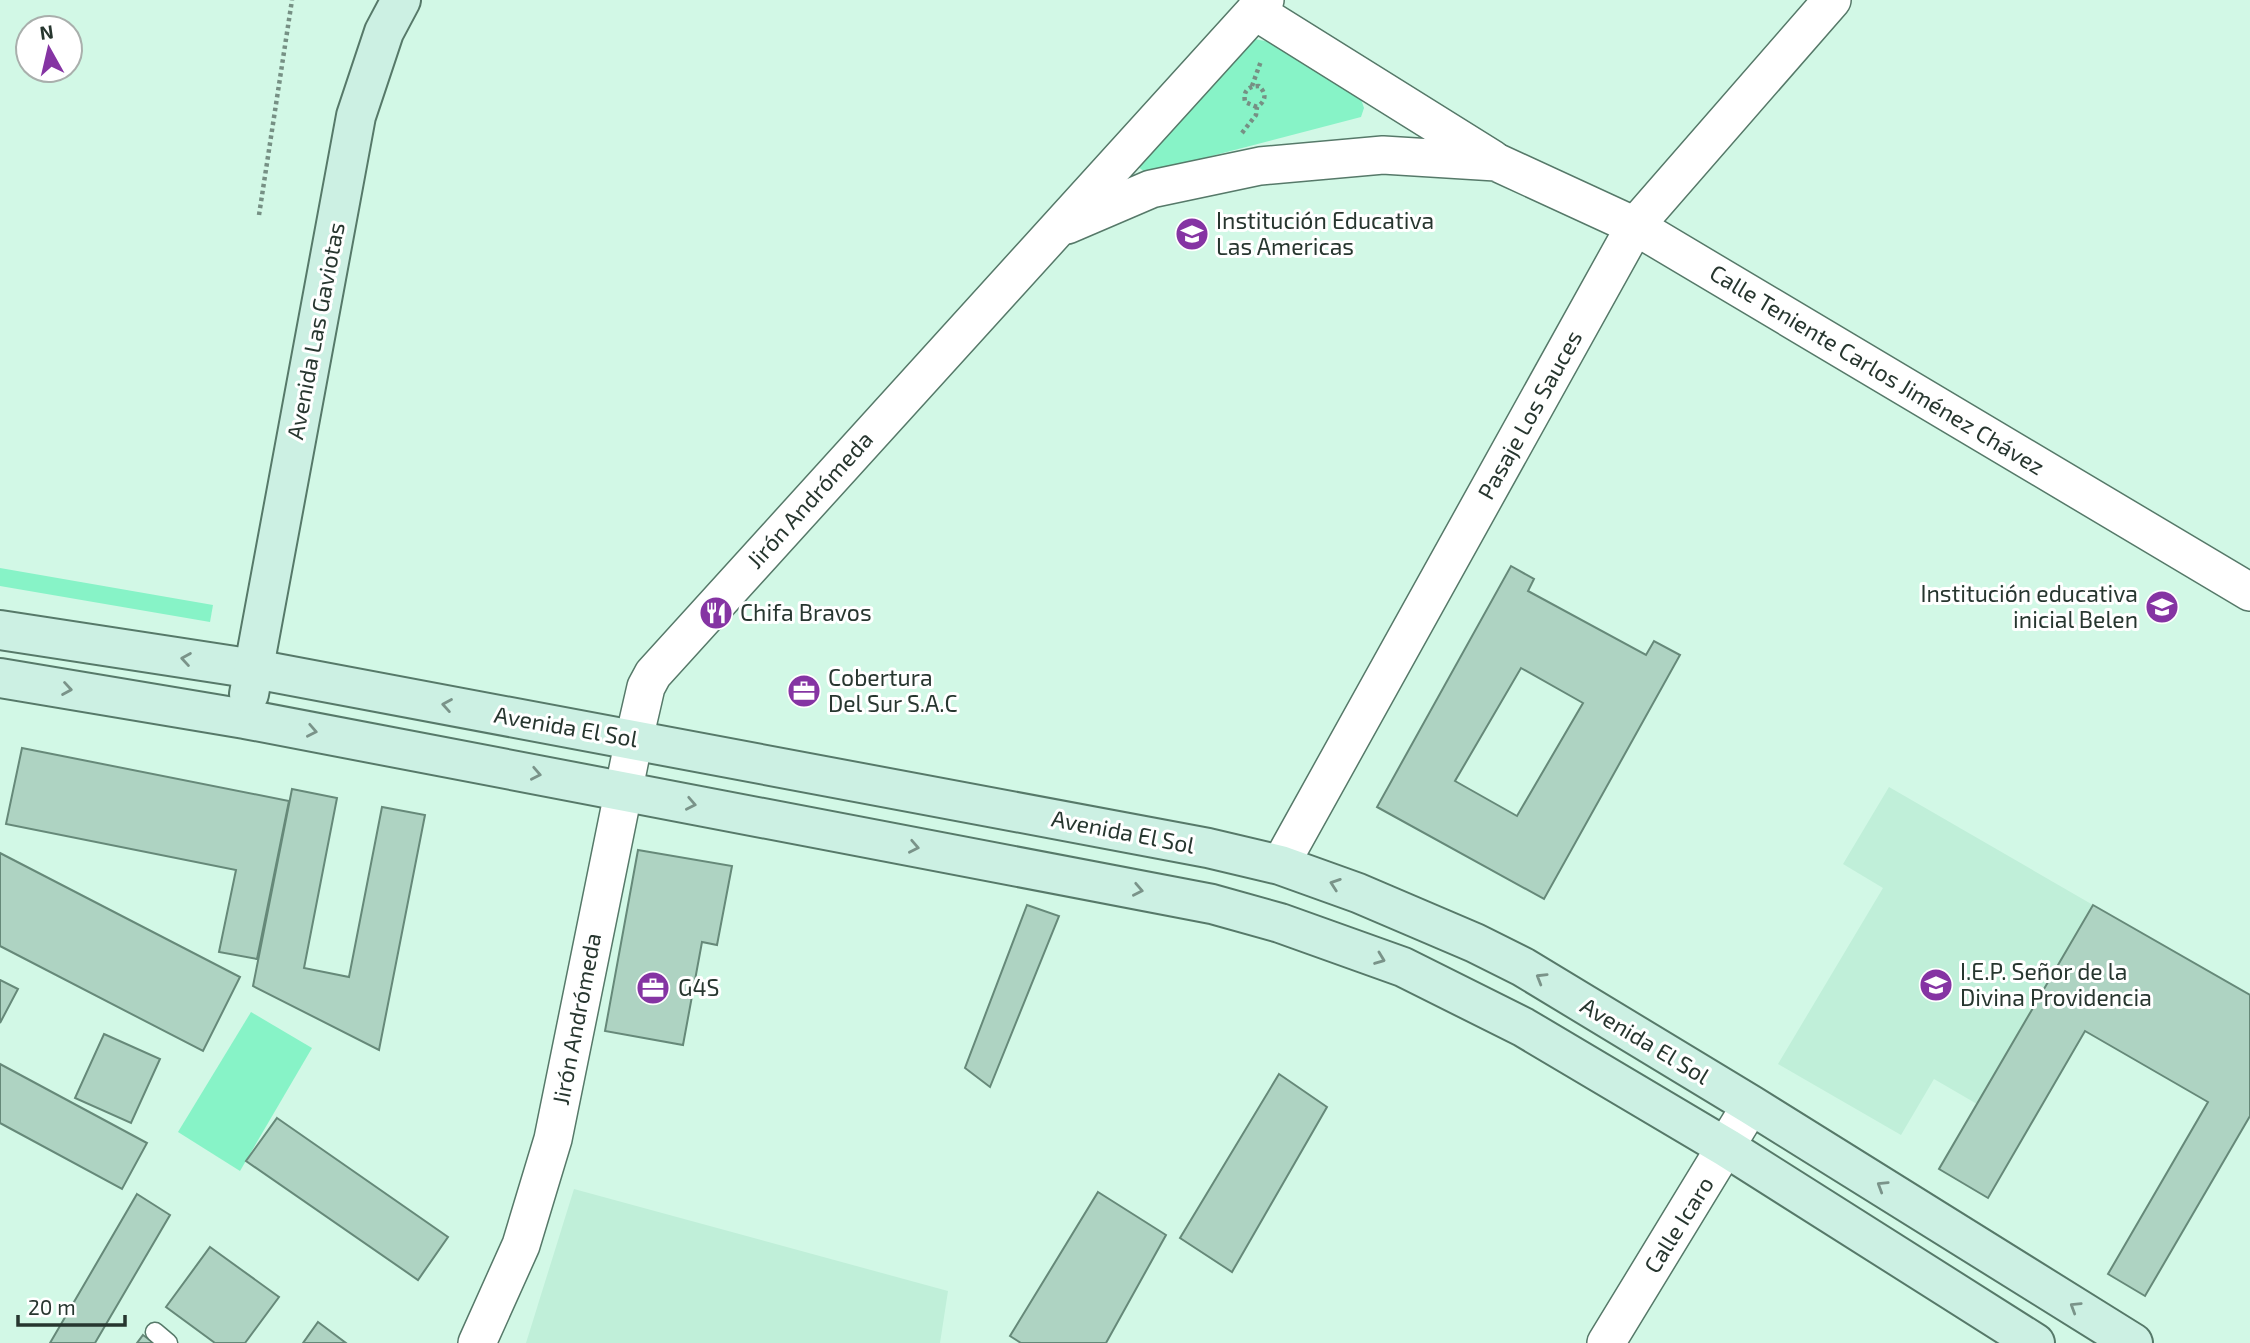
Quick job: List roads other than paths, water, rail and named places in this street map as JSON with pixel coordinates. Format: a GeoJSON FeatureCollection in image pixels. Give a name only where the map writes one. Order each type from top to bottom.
{"type":"FeatureCollection","features":[{"type":"Feature","properties":{"kind":"main road","name":"Avenida Las Gaviotas"},"geometry":{"type":"LineString","coordinates":[[245,719],[356,116],[384,32],[401,0]]}},
{"type":"Feature","properties":{"kind":"main road","name":"Avenida El Sol"},"geometry":{"type":"LineString","coordinates":[[0,630],[254,669],[1208,848],[1280,865],[1358,892],[1475,943],[1522,967],[1751,1105],[2133,1343]]}},
{"type":"Feature","properties":{"kind":"main road"},"geometry":{"type":"LineString","coordinates":[[0,678],[245,719],[624,791],[1212,904],[1280,923],[1403,967],[1523,1027],[1727,1148],[2035,1343]]}},
{"type":"Feature","properties":{"kind":"street","name":"Pasaje Los Sauces"},"geometry":{"type":"LineString","coordinates":[[1280,865],[1635,226],[1832,0]]}},
{"type":"Feature","properties":{"kind":"street","name":"Calle Teniente Carlos Jiménez Chávez"},"geometry":{"type":"LineString","coordinates":[[1260,5],[1496,162],[1635,226],[2250,592]]}},
{"type":"Feature","properties":{"kind":"street","name":"Jirón Andrómeda"},"geometry":{"type":"LineString","coordinates":[[477,1343],[521,1245],[553,1139],[634,739],[646,687],[653,674],[1260,5]]}},
{"type":"Feature","properties":{"kind":"street","name":"Calle Teniente Carlos Jiménez Chávez"},"geometry":{"type":"LineString","coordinates":[[1055,230],[1151,189],[1260,166],[1383,155],[1496,162]]}},
{"type":"Feature","properties":{"kind":"street","name":"Calle Icaro"},"geometry":{"type":"LineString","coordinates":[[1606,1343],[1751,1105]]}},
{"type":"Feature","properties":{"kind":"place","name":"Institución Educativa Las Americas"},"geometry":{"type":"Point","coordinates":[1192,234]}},
{"type":"Feature","properties":{"kind":"place","name":"Institución educativa inicial Belen"},"geometry":{"type":"Point","coordinates":[2162,607]}},
{"type":"Feature","properties":{"kind":"place","name":"Chifa Bravos"},"geometry":{"type":"Point","coordinates":[716,613]}},
{"type":"Feature","properties":{"kind":"place","name":"Cobertura Del Sur S.A.C"},"geometry":{"type":"Point","coordinates":[804,691]}},
{"type":"Feature","properties":{"kind":"place","name":"I.E.P. Señor de la Divina Providencia"},"geometry":{"type":"Point","coordinates":[1936,985]}},
{"type":"Feature","properties":{"kind":"place","name":"G4S"},"geometry":{"type":"Point","coordinates":[653,988]}}]}
